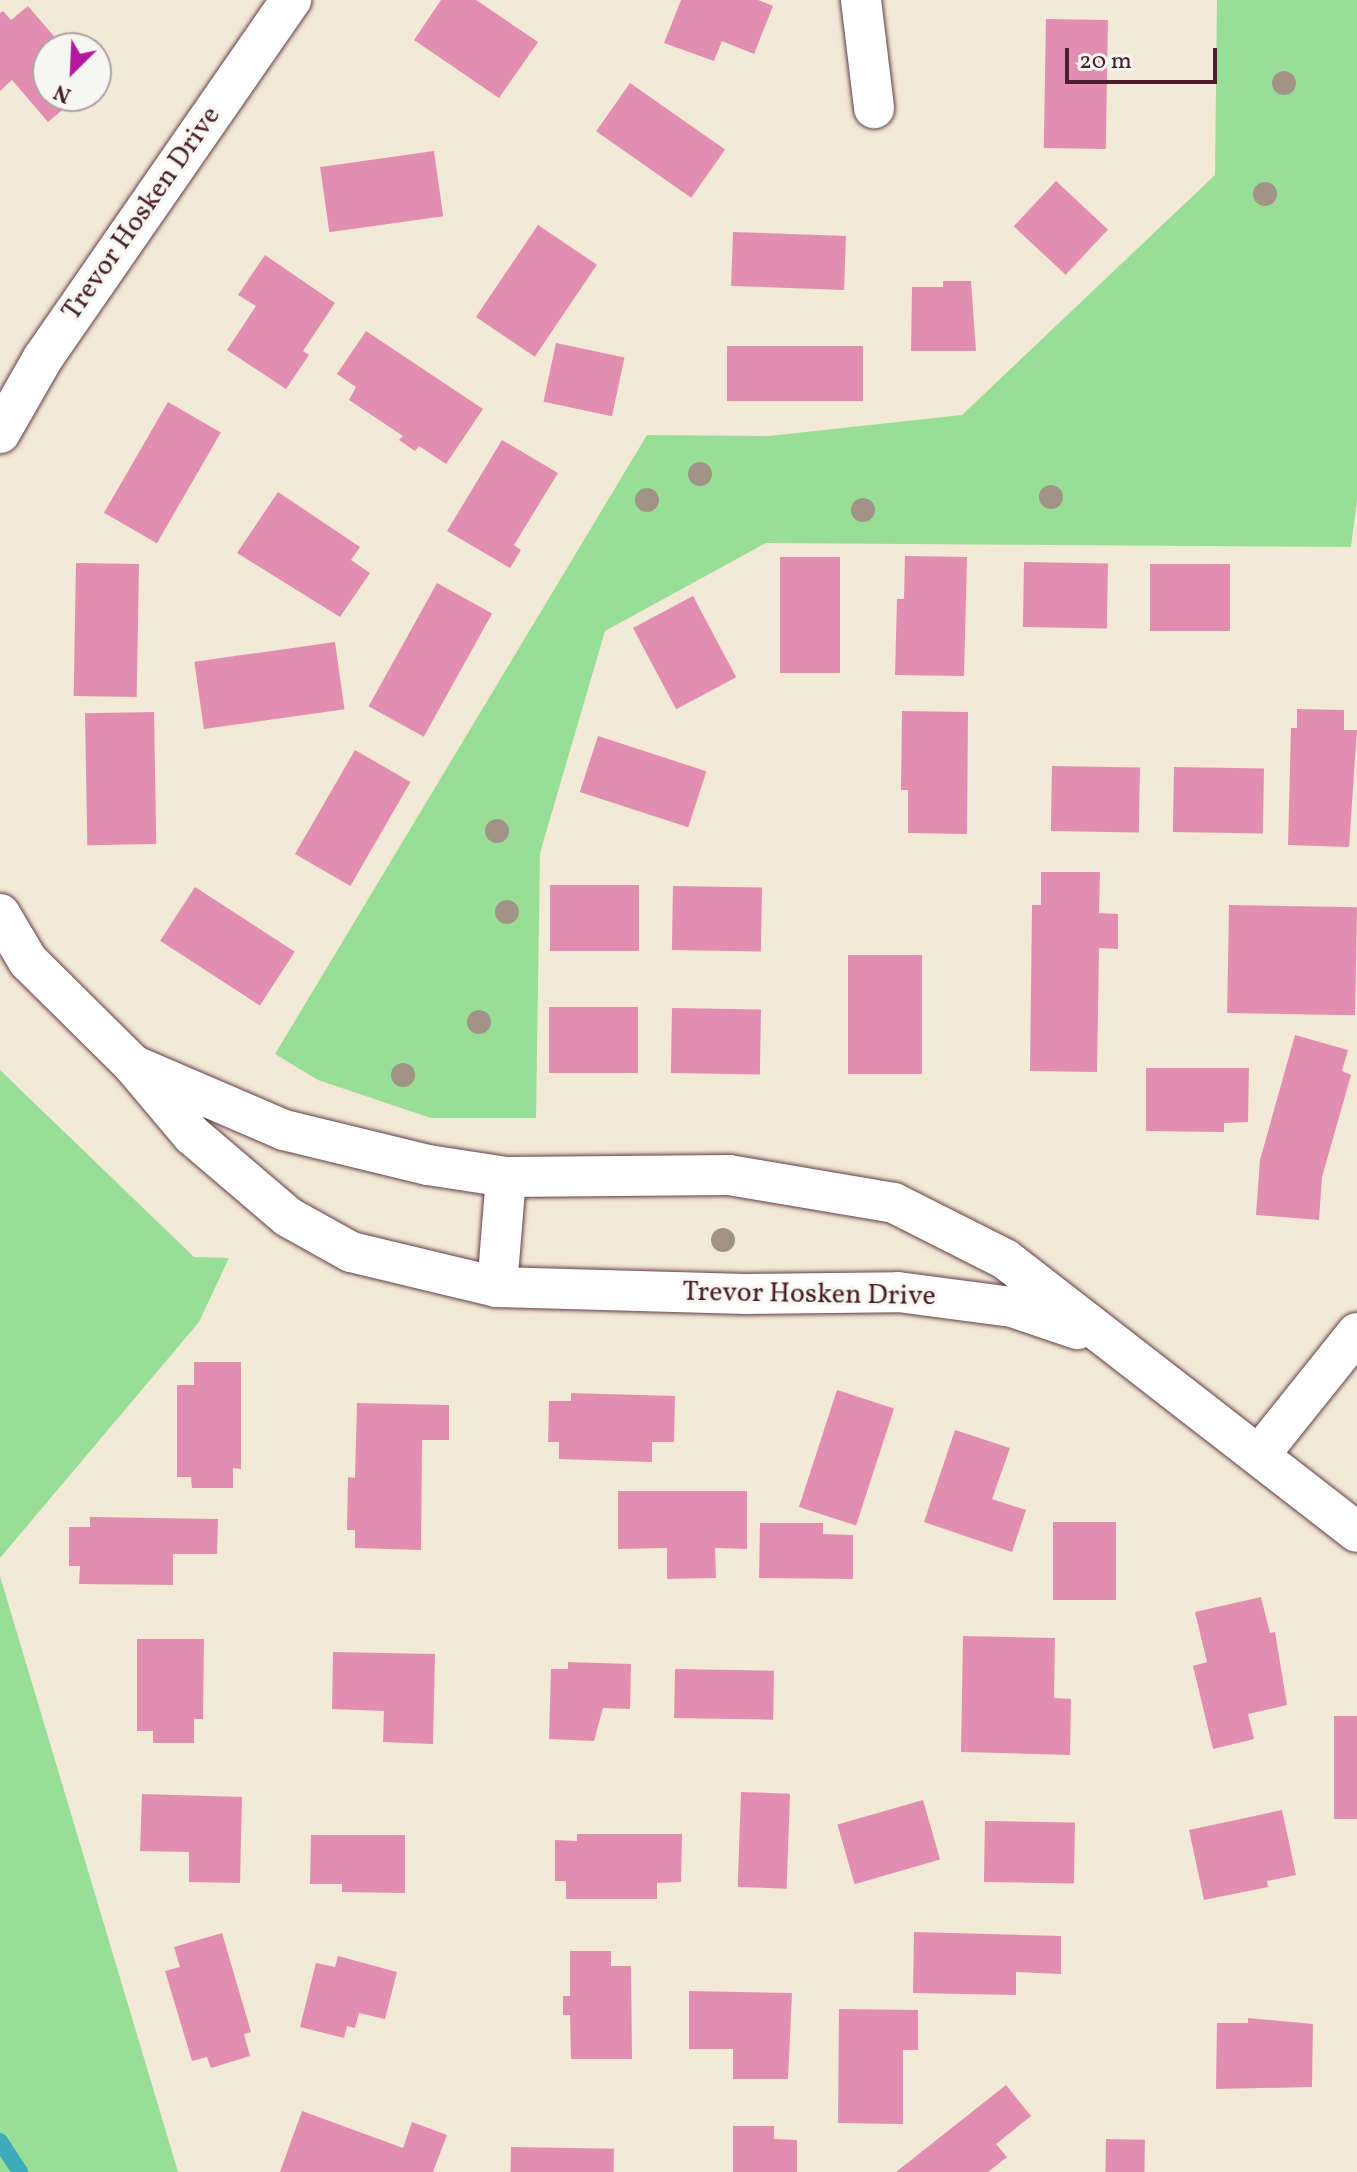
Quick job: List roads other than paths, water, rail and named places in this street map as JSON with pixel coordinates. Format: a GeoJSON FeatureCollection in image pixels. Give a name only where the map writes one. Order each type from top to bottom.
{"type":"FeatureCollection","features":[{"type":"Feature","properties":{"kind":"street","name":"Trevor Hosken Drive"},"geometry":{"type":"LineString","coordinates":[[0,433],[80,302],[291,0]]}},
{"type":"Feature","properties":{"kind":"street"},"geometry":{"type":"LineString","coordinates":[[861,0],[874,108]]}},
{"type":"Feature","properties":{"kind":"street","name":"Trevor Hosken Drive"},"geometry":{"type":"LineString","coordinates":[[0,914],[28,961],[133,1065],[192,1135],[239,1180],[300,1225],[351,1252],[497,1287],[700,1294],[898,1292],[1012,1307],[1113,1344]]}},
{"type":"Feature","properties":{"kind":"street","name":"Trevor Hosken Drive"},"geometry":{"type":"LineString","coordinates":[[133,1065],[284,1130],[428,1165],[506,1177],[729,1175],[894,1203],[1005,1259],[1357,1532]]}},
{"type":"Feature","properties":{"kind":"street"},"geometry":{"type":"LineString","coordinates":[[497,1287],[506,1177]]}},
{"type":"Feature","properties":{"kind":"street"},"geometry":{"type":"LineString","coordinates":[[1260,1454],[1357,1333]]}},
{"type":"Feature","properties":{"kind":"waterway"},"geometry":{"type":"LineString","coordinates":[[0,2141],[20,2172]]}}]}
